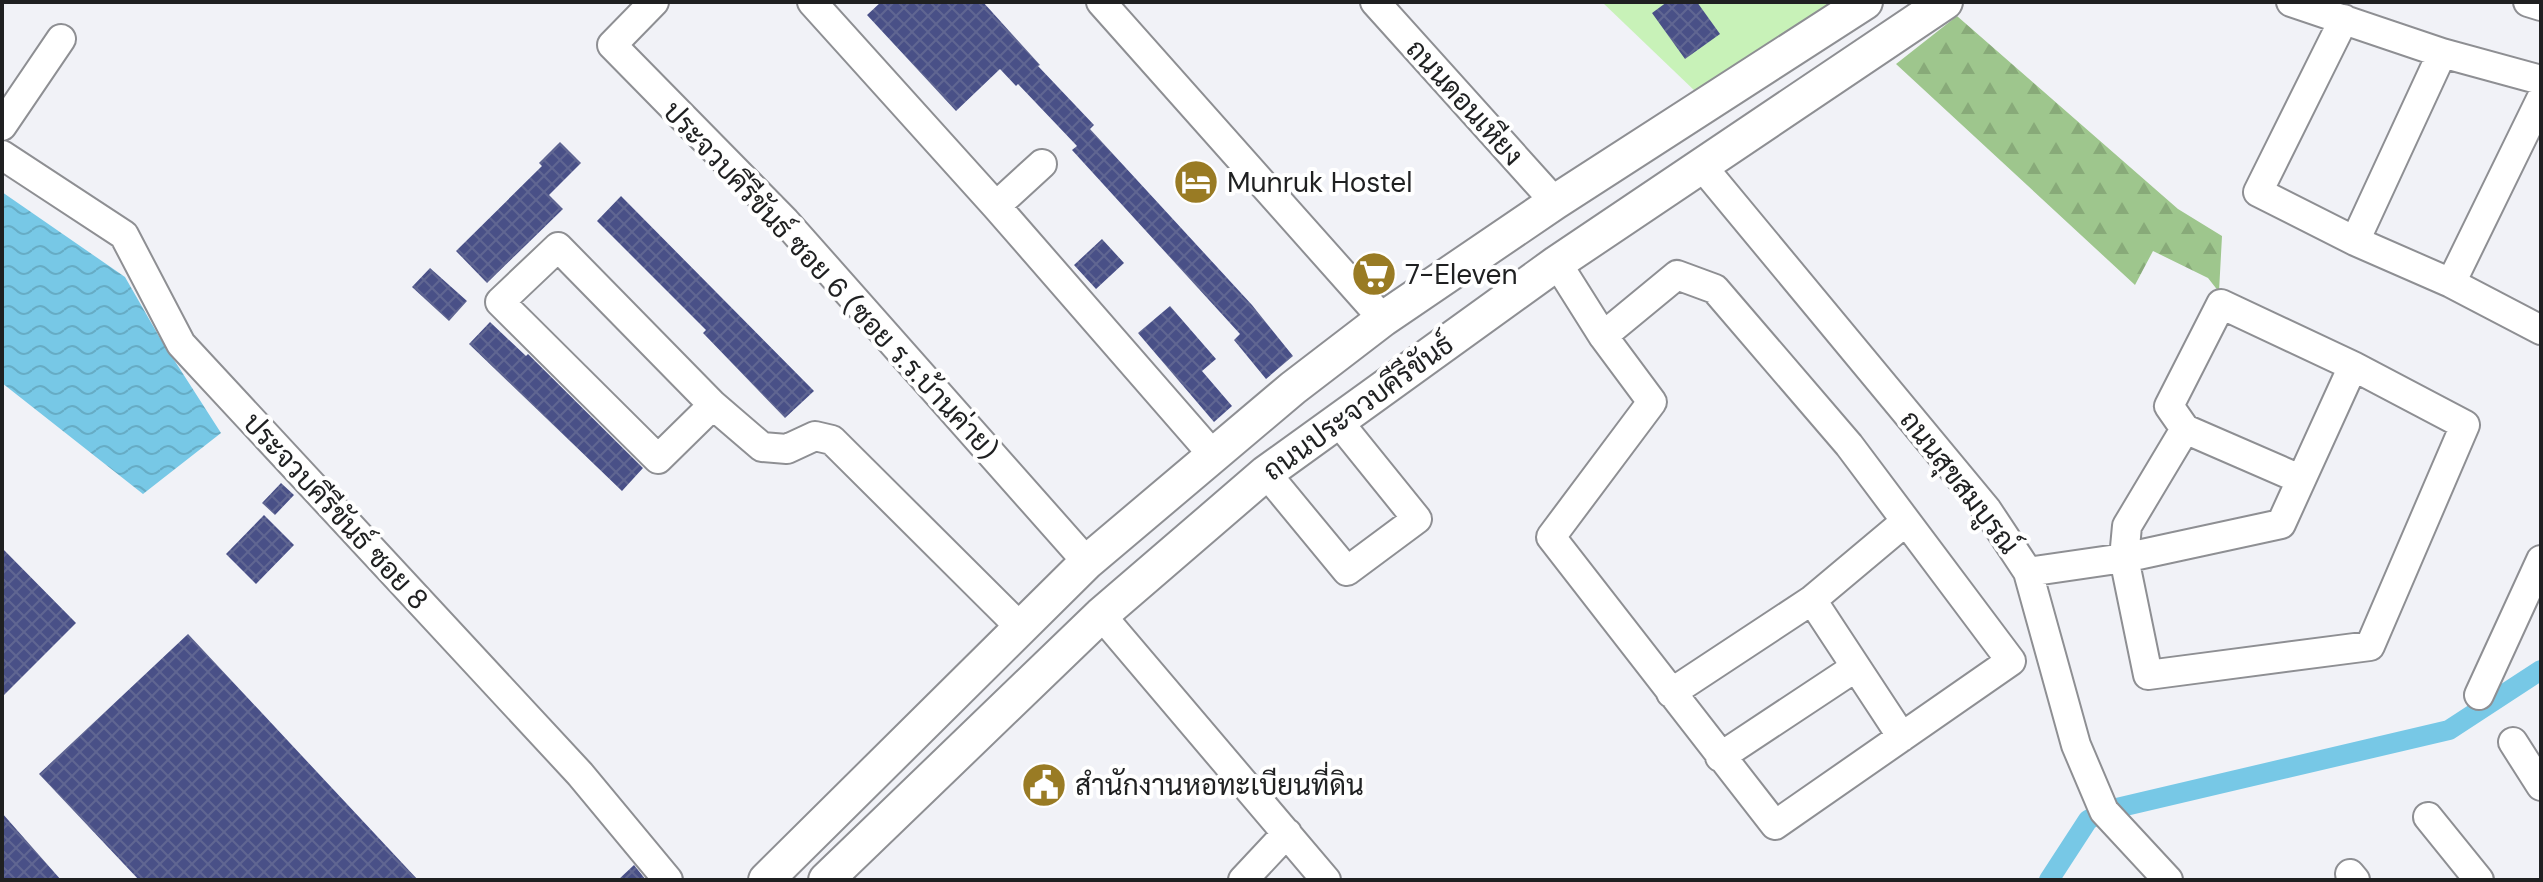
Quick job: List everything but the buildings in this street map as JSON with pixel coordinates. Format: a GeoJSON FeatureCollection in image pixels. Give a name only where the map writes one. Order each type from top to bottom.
{"type":"FeatureCollection","features":[{"type":"Feature","properties":{"kind":"main road","name":"ถนนประจวบคีรีขันธ์"},"geometry":{"type":"LineString","coordinates":[[766,880],[1087,562],[1293,388],[1383,319],[1828,12],[1865,2]]}},
{"type":"Feature","properties":{"kind":"main road","name":"ถนนประจวบคีรีขันธ์"},"geometry":{"type":"LineString","coordinates":[[826,880],[1101,615],[1266,473],[1557,263],[1945,2]]}},
{"type":"Feature","properties":{"kind":"street","name":"ประจวบคีรีขันธ์ ซอย 6 (ซอย ร.ร.บ้านค่าย)"},"geometry":{"type":"LineString","coordinates":[[654,2],[612,45],[785,221],[1087,562]]}},
{"type":"Feature","properties":{"kind":"street"},"geometry":{"type":"LineString","coordinates":[[812,2],[996,206],[1213,455]]}},
{"type":"Feature","properties":{"kind":"street"},"geometry":{"type":"LineString","coordinates":[[1101,2],[1383,319]]}},
{"type":"Feature","properties":{"kind":"street","name":"ถนนดอนเหียง"},"geometry":{"type":"LineString","coordinates":[[1375,2],[1555,202]]}},
{"type":"Feature","properties":{"kind":"street"},"geometry":{"type":"LineString","coordinates":[[2291,2],[2442,53],[2541,80]]}},
{"type":"Feature","properties":{"kind":"street"},"geometry":{"type":"LineString","coordinates":[[2528,2],[2541,6]]}},
{"type":"Feature","properties":{"kind":"street"},"geometry":{"type":"LineString","coordinates":[[2344,19],[2258,192],[2355,241],[2451,283],[2541,330]]}},
{"type":"Feature","properties":{"kind":"street"},"geometry":{"type":"LineString","coordinates":[[2,126],[61,39]]}},
{"type":"Feature","properties":{"kind":"street"},"geometry":{"type":"LineString","coordinates":[[2355,241],[2442,53]]}},
{"type":"Feature","properties":{"kind":"street"},"geometry":{"type":"LineString","coordinates":[[2451,283],[2541,99]]}},
{"type":"Feature","properties":{"kind":"street","name":"ประจวบคีรีขันธ์ ซอย 8"},"geometry":{"type":"LineString","coordinates":[[2,155],[124,235],[181,344],[580,774],[668,880]]}},
{"type":"Feature","properties":{"kind":"street"},"geometry":{"type":"LineString","coordinates":[[996,206],[1042,164]]}},
{"type":"Feature","properties":{"kind":"street","name":"ถนนสุขสมบูรณ์"},"geometry":{"type":"LineString","coordinates":[[1701,165],[1987,510],[2028,572],[2076,745],[2104,811],[2168,880]]}},
{"type":"Feature","properties":{"kind":"street"},"geometry":{"type":"LineString","coordinates":[[713,405],[658,459],[500,302],[558,247],[713,405],[762,447],[787,449],[815,436],[832,440],[1020,627]]}},
{"type":"Feature","properties":{"kind":"street"},"geometry":{"type":"LineString","coordinates":[[1557,263],[1603,336],[1652,402],[1551,537],[1775,825],[2011,661],[1849,445],[1715,289],[1677,275],[1603,336]]}},
{"type":"Feature","properties":{"kind":"street"},"geometry":{"type":"LineString","coordinates":[[2185,429],[2127,526],[2124,558],[2148,675],[2370,646],[2465,425],[2353,366],[2221,304],[2169,406],[2185,429],[2300,479]]}},
{"type":"Feature","properties":{"kind":"street"},"geometry":{"type":"LineString","coordinates":[[2028,572],[2124,558],[2281,524],[2353,366]]}},
{"type":"Feature","properties":{"kind":"street"},"geometry":{"type":"LineString","coordinates":[[1266,473],[1347,571],[1417,519],[1337,420]]}},
{"type":"Feature","properties":{"kind":"street"},"geometry":{"type":"LineString","coordinates":[[1671,693],[1812,600],[1905,522]]}},
{"type":"Feature","properties":{"kind":"street"},"geometry":{"type":"LineString","coordinates":[[2479,695],[2541,560]]}},
{"type":"Feature","properties":{"kind":"street"},"geometry":{"type":"LineString","coordinates":[[1812,600],[1902,737]]}},
{"type":"Feature","properties":{"kind":"street"},"geometry":{"type":"LineString","coordinates":[[1101,615],[1326,880]]}},
{"type":"Feature","properties":{"kind":"street"},"geometry":{"type":"LineString","coordinates":[[1720,757],[1856,667]]}},
{"type":"Feature","properties":{"kind":"street"},"geometry":{"type":"LineString","coordinates":[[2513,742],[2541,786]]}},
{"type":"Feature","properties":{"kind":"street"},"geometry":{"type":"LineString","coordinates":[[2428,817],[2479,880]]}},
{"type":"Feature","properties":{"kind":"street"},"geometry":{"type":"LineString","coordinates":[[1243,880],[1287,833]]}},
{"type":"Feature","properties":{"kind":"green space"},"geometry":{"type":"Polygon","coordinates":[[[1602,2],[1834,2],[1697,93],[1602,2]]]}},
{"type":"Feature","properties":{"kind":"green space"},"geometry":{"type":"Polygon","coordinates":[[[1957,16],[2178,209],[2222,236],[2219,292],[2208,278],[2153,251],[2135,285],[1896,64],[1957,16]]]}},
{"type":"Feature","properties":{"kind":"water"},"geometry":{"type":"Polygon","coordinates":[[[2,192],[125,277],[221,433],[143,494],[2,383],[2,192]]]}},
{"type":"Feature","properties":{"kind":"waterway"},"geometry":{"type":"LineString","coordinates":[[2049,880],[2088,820],[2104,811],[2449,730],[2541,670]]}},
{"type":"Feature","properties":{"kind":"place","name":"Munruk Hostel"},"geometry":{"type":"Point","coordinates":[1196,182]}},
{"type":"Feature","properties":{"kind":"place","name":"7-Eleven"},"geometry":{"type":"Point","coordinates":[1374,274]}},
{"type":"Feature","properties":{"kind":"place","name":"สำนักงานหอทะเบียนที่ดิน"},"geometry":{"type":"Point","coordinates":[1044,785]}}]}
